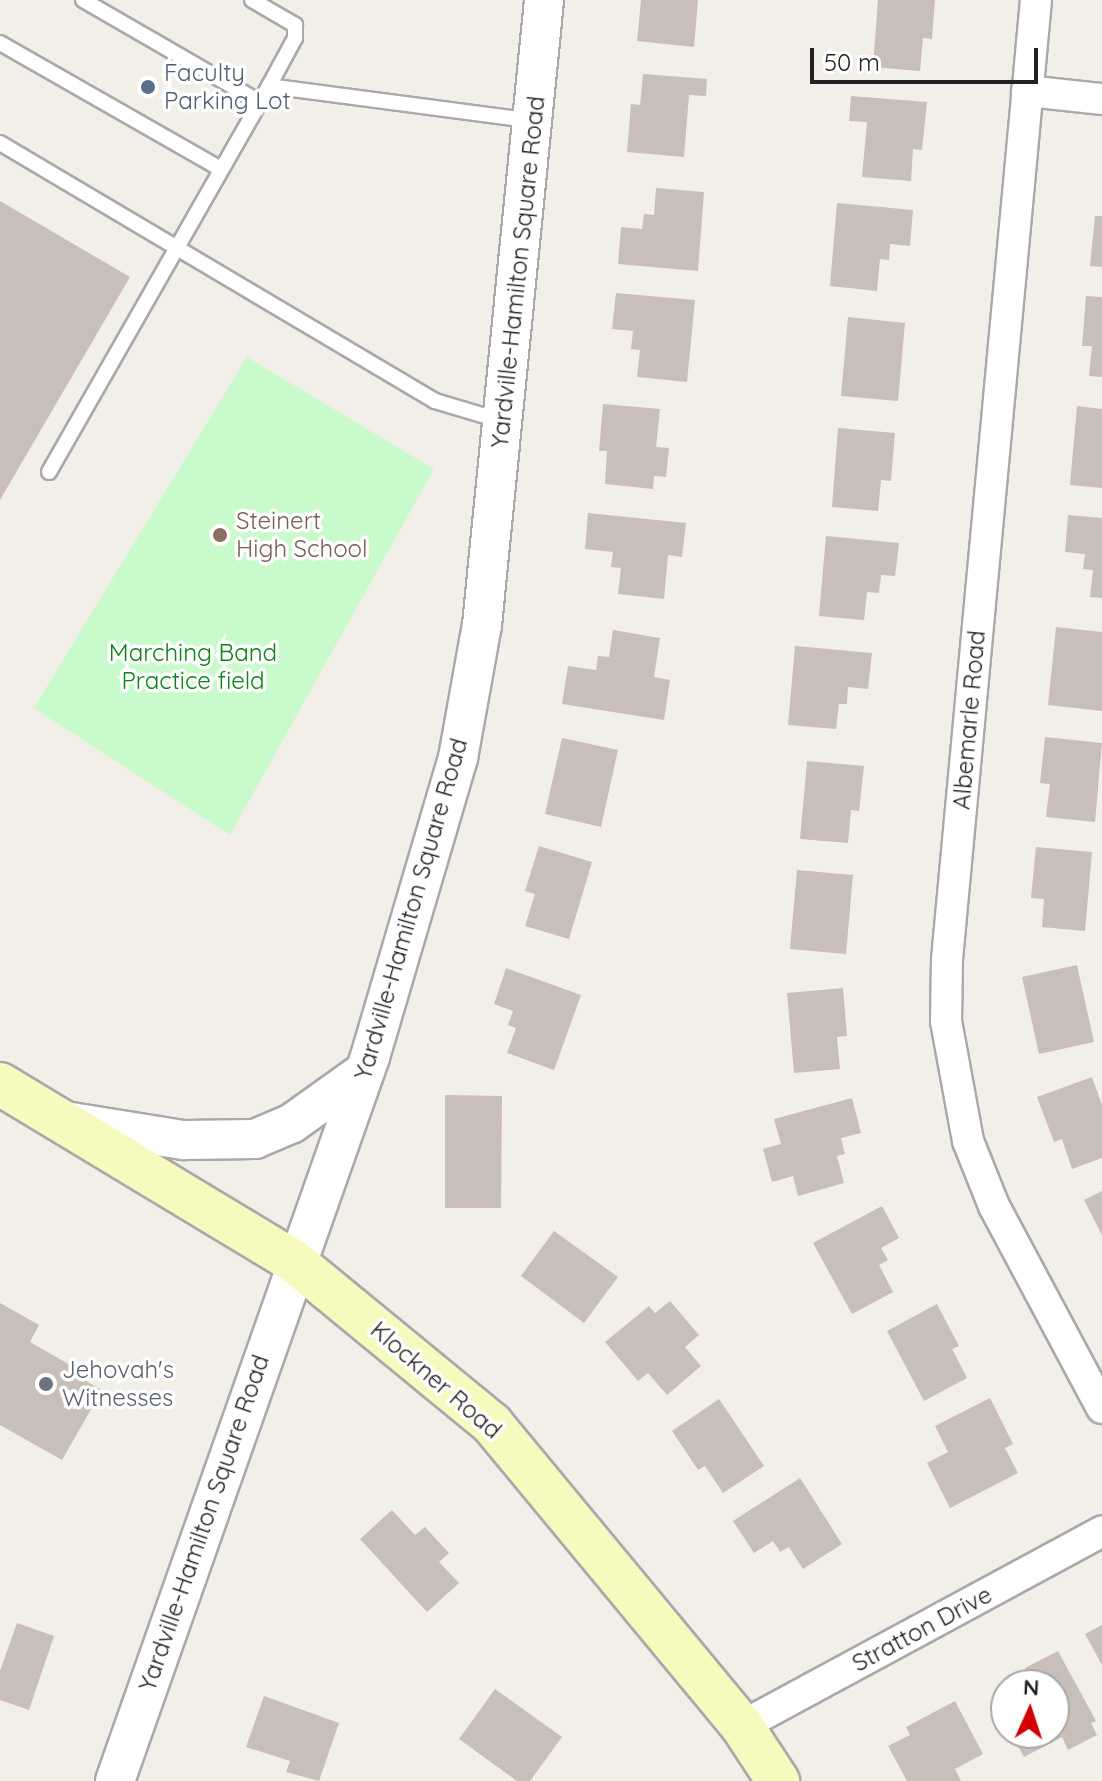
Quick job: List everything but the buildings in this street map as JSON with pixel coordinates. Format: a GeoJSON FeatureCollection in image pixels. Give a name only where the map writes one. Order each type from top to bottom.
{"type":"FeatureCollection","features":[{"type":"Feature","properties":{"kind":"main road","name":"Klockner Road"},"geometry":{"type":"LineString","coordinates":[[4,1095],[60,1121],[295,1262],[492,1424],[742,1726],[778,1781]]}},
{"type":"Feature","properties":{"kind":"street","name":"Yardville-Hamilton Square Road"},"geometry":{"type":"LineString","coordinates":[[115,1781],[295,1262],[365,1071],[461,745],[482,625],[544,0]]}},
{"type":"Feature","properties":{"kind":"street","name":"Albemarle Road"},"geometry":{"type":"LineString","coordinates":[[1036,0],[947,959],[946,1021],[968,1141],[994,1206],[1102,1408]]}},
{"type":"Feature","properties":{"kind":"street"},"geometry":{"type":"LineString","coordinates":[[1027,91],[1102,99]]}},
{"type":"Feature","properties":{"kind":"street"},"geometry":{"type":"LineString","coordinates":[[60,1121],[184,1140],[255,1139],[291,1124],[365,1071]]}},
{"type":"Feature","properties":{"kind":"street","name":"Stratton Drive"},"geometry":{"type":"LineString","coordinates":[[742,1726],[1102,1531]]}},
{"type":"Feature","properties":{"kind":"lane"},"geometry":{"type":"LineString","coordinates":[[83,0],[260,102]]}},
{"type":"Feature","properties":{"kind":"lane"},"geometry":{"type":"LineString","coordinates":[[49,472],[295,38],[295,25],[252,0]]}},
{"type":"Feature","properties":{"kind":"lane"},"geometry":{"type":"LineString","coordinates":[[0,43],[221,169]]}},
{"type":"Feature","properties":{"kind":"lane"},"geometry":{"type":"LineString","coordinates":[[269,86],[534,120]]}},
{"type":"Feature","properties":{"kind":"lane"},"geometry":{"type":"LineString","coordinates":[[0,143],[435,401],[503,421]]}},
{"type":"Feature","properties":{"kind":"green space","name":"Marching Band Practice field"},"geometry":{"type":"Polygon","coordinates":[[[247,357],[434,469],[230,835],[34,708],[247,357]]]}},
{"type":"Feature","properties":{"kind":"place","name":"Faculty Parking Lot"},"geometry":{"type":"Point","coordinates":[148,87]}},
{"type":"Feature","properties":{"kind":"place","name":"Steinert High School"},"geometry":{"type":"Point","coordinates":[220,535]}},
{"type":"Feature","properties":{"kind":"place","name":"Jehovah's Witnesses"},"geometry":{"type":"Point","coordinates":[46,1384]}}]}
